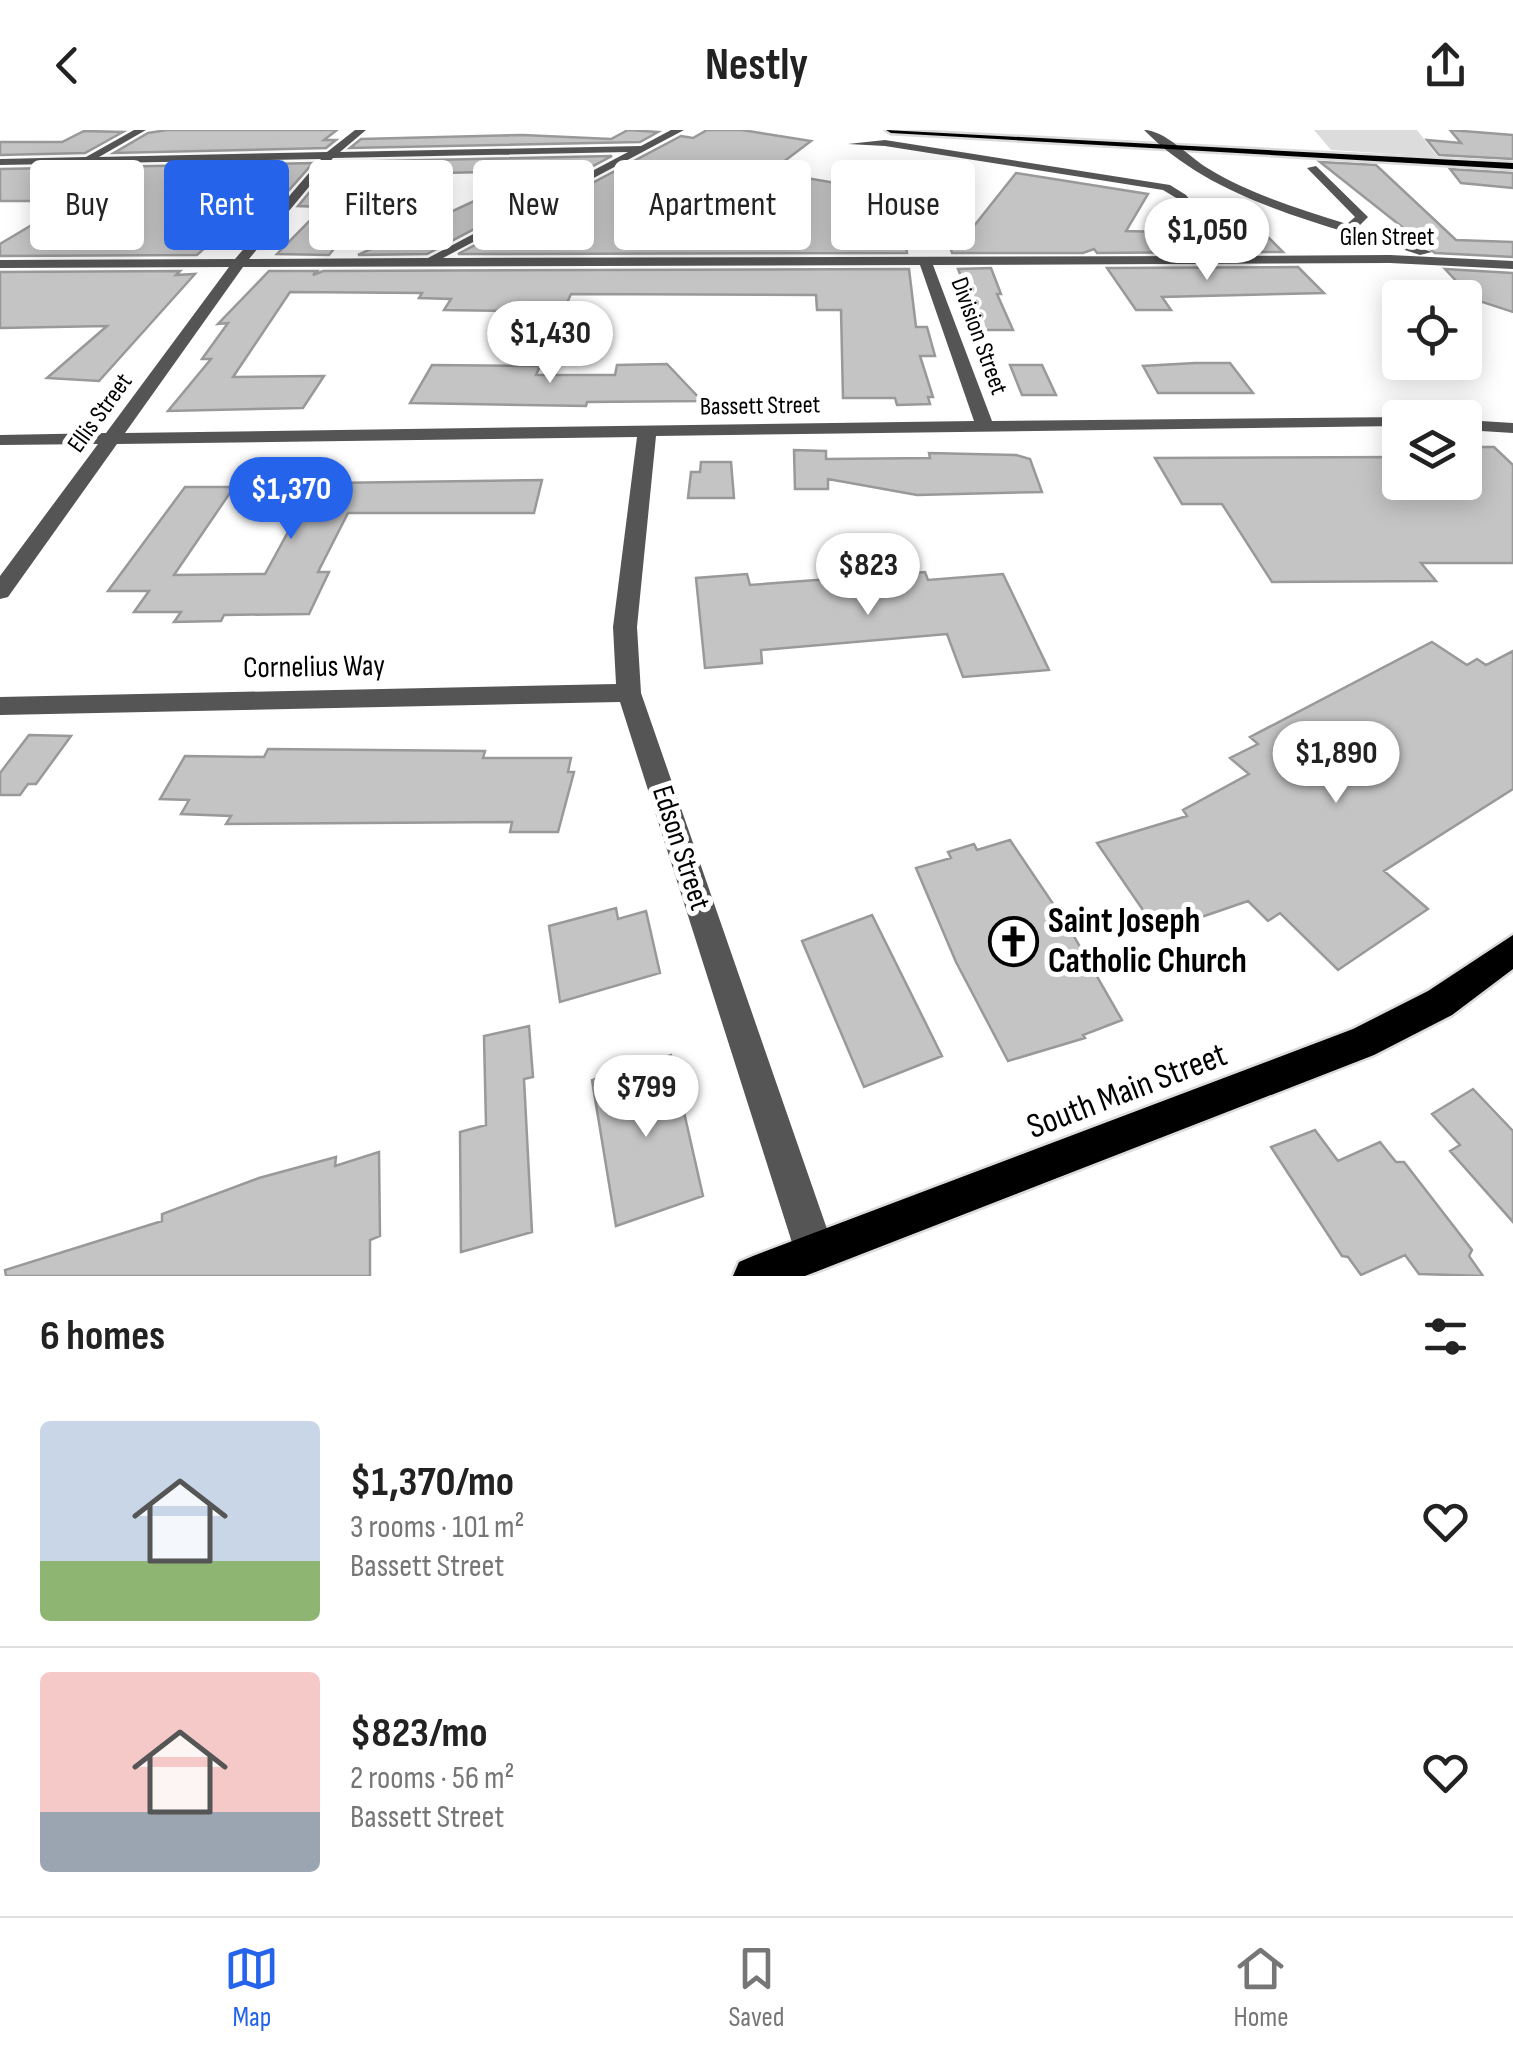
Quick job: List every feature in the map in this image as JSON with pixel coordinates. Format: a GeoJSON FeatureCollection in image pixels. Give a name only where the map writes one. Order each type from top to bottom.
{"type":"FeatureCollection","features":[{"type":"Feature","properties":{"kind":"main road"},"geometry":{"type":"LineString","coordinates":[[891,130],[1513,166]]}},
{"type":"Feature","properties":{"kind":"main road","name":"South Main Street"},"geometry":{"type":"LineString","coordinates":[[753,1276],[1362,1042],[1440,1002],[1513,950]]}},
{"type":"Feature","properties":{"kind":"street"},"geometry":{"type":"LineString","coordinates":[[86,160],[141,130]]}},
{"type":"Feature","properties":{"kind":"street","name":"Ellis Street"},"geometry":{"type":"LineString","coordinates":[[0,592],[239,263],[330,155],[362,130]]}},
{"type":"Feature","properties":{"kind":"street"},"geometry":{"type":"LineString","coordinates":[[430,260],[679,130]]}},
{"type":"Feature","properties":{"kind":"street"},"geometry":{"type":"LineString","coordinates":[[1149,130],[1164,144],[1234,186],[1513,280]]}},
{"type":"Feature","properties":{"kind":"street"},"geometry":{"type":"LineString","coordinates":[[854,144],[885,144],[1166,186],[1182,196],[1228,260]]}},
{"type":"Feature","properties":{"kind":"street"},"geometry":{"type":"LineString","coordinates":[[86,160],[642,150]]}},
{"type":"Feature","properties":{"kind":"street"},"geometry":{"type":"LineString","coordinates":[[0,162],[30,161]]}},
{"type":"Feature","properties":{"kind":"street"},"geometry":{"type":"LineString","coordinates":[[1312,168],[1362,218],[1350,227]]}},
{"type":"Feature","properties":{"kind":"street"},"geometry":{"type":"LineString","coordinates":[[1368,259],[1388,249],[1372,234]]}},
{"type":"Feature","properties":{"kind":"street","name":"Glen Street"},"geometry":{"type":"LineString","coordinates":[[0,264],[1368,259],[1513,265]]}},
{"type":"Feature","properties":{"kind":"street","name":"Division Street"},"geometry":{"type":"LineString","coordinates":[[925,260],[986,429]]}},
{"type":"Feature","properties":{"kind":"street","name":"Bassett Street"},"geometry":{"type":"LineString","coordinates":[[0,440],[1382,421]]}},
{"type":"Feature","properties":{"kind":"street"},"geometry":{"type":"LineString","coordinates":[[1482,425],[1513,428]]}},
{"type":"Feature","properties":{"kind":"street","name":"Edson Street"},"geometry":{"type":"LineString","coordinates":[[647,432],[625,628],[629,693],[815,1252]]}},
{"type":"Feature","properties":{"kind":"street","name":"Cornelius Way"},"geometry":{"type":"LineString","coordinates":[[0,706],[629,693]]}},
{"type":"Feature","properties":{"kind":"shaded area"},"geometry":{"type":"Polygon","coordinates":[[[1314,130],[1417,130],[1438,157],[1331,150],[1314,130]]]}},
{"type":"Feature","properties":{"kind":"building"},"geometry":{"type":"Polygon","coordinates":[[[337,130],[324,140],[336,140],[326,148],[114,153],[148,133],[337,130]]]}},
{"type":"Feature","properties":{"kind":"building"},"geometry":{"type":"Polygon","coordinates":[[[628,130],[658,132],[640,142],[350,148],[361,139],[523,135],[611,139],[628,130]]]}},
{"type":"Feature","properties":{"kind":"building"},"geometry":{"type":"Polygon","coordinates":[[[707,130],[742,130],[811,141],[786,160],[636,160],[681,136],[693,138],[707,130]]]}},
{"type":"Feature","properties":{"kind":"building"},"geometry":{"type":"Polygon","coordinates":[[[1450,130],[1513,135],[1513,159],[1439,155],[1427,140],[1461,143],[1450,130]]]}},
{"type":"Feature","properties":{"kind":"building"},"geometry":{"type":"Polygon","coordinates":[[[84,131],[123,132],[85,153],[0,155],[0,142],[62,142],[84,131]]]}},
{"type":"Feature","properties":{"kind":"building"},"geometry":{"type":"Polygon","coordinates":[[[612,156],[594,166],[594,160],[473,160],[473,172],[453,173],[453,160],[427,160],[612,156]]]}},
{"type":"Feature","properties":{"kind":"building"},"geometry":{"type":"Polygon","coordinates":[[[1320,162],[1376,165],[1456,240],[1513,242],[1513,257],[1435,253],[1320,162]]]}},
{"type":"Feature","properties":{"kind":"building"},"geometry":{"type":"Polygon","coordinates":[[[289,163],[309,163],[289,190],[289,163]]]}},
{"type":"Feature","properties":{"kind":"building"},"geometry":{"type":"Polygon","coordinates":[[[144,166],[164,166],[164,250],[203,250],[197,255],[0,256],[0,244],[30,226],[30,250],[144,250],[144,166]]]}},
{"type":"Feature","properties":{"kind":"building"},"geometry":{"type":"Polygon","coordinates":[[[30,168],[30,201],[0,201],[0,169],[30,168]]]}},
{"type":"Feature","properties":{"kind":"building"},"geometry":{"type":"Polygon","coordinates":[[[1450,169],[1513,173],[1513,188],[1461,183],[1450,169]]]}},
{"type":"Feature","properties":{"kind":"building"},"geometry":{"type":"Polygon","coordinates":[[[614,171],[614,250],[811,250],[811,179],[831,182],[831,250],[907,253],[458,254],[473,246],[473,250],[594,250],[594,182],[614,171]]]}},
{"type":"Feature","properties":{"kind":"building"},"geometry":{"type":"Polygon","coordinates":[[[1016,173],[1148,194],[1126,231],[1197,233],[1211,252],[1097,253],[1094,249],[1083,253],[952,253],[951,250],[975,250],[975,225],[1016,173]]]}},
{"type":"Feature","properties":{"kind":"building"},"geometry":{"type":"Polygon","coordinates":[[[309,193],[309,206],[298,206],[309,193]]]}},
{"type":"Feature","properties":{"kind":"building"},"geometry":{"type":"Polygon","coordinates":[[[473,202],[473,230],[453,240],[453,211],[473,202]]]}},
{"type":"Feature","properties":{"kind":"building"},"geometry":{"type":"Polygon","coordinates":[[[309,221],[309,250],[333,250],[329,255],[277,254],[289,250],[289,242],[309,221]]]}},
{"type":"Feature","properties":{"kind":"building"},"geometry":{"type":"Polygon","coordinates":[[[1220,233],[1265,234],[1283,252],[1234,252],[1220,233]]]}},
{"type":"Feature","properties":{"kind":"building"},"geometry":{"type":"Polygon","coordinates":[[[369,250],[435,250],[427,254],[358,255],[369,250]]]}},
{"type":"Feature","properties":{"kind":"building"},"geometry":{"type":"Polygon","coordinates":[[[1298,267],[1324,293],[1162,297],[1171,310],[1136,310],[1107,268],[1298,267]]]}},
{"type":"Feature","properties":{"kind":"building"},"geometry":{"type":"Polygon","coordinates":[[[991,268],[1001,294],[997,294],[1013,330],[983,330],[958,269],[991,268]]]}},
{"type":"Feature","properties":{"kind":"building"},"geometry":{"type":"Polygon","coordinates":[[[909,269],[916,327],[927,327],[935,356],[920,356],[933,397],[928,397],[930,404],[897,405],[895,398],[843,398],[841,310],[817,310],[816,295],[571,294],[563,312],[444,310],[451,299],[419,298],[422,293],[290,292],[233,377],[324,376],[303,408],[168,411],[211,359],[202,359],[228,323],[218,324],[269,271],[317,271],[313,275],[323,271],[909,269]]]}},
{"type":"Feature","properties":{"kind":"building"},"geometry":{"type":"Polygon","coordinates":[[[1445,269],[1513,273],[1513,312],[1482,302],[1482,280],[1455,280],[1445,269]]]}},
{"type":"Feature","properties":{"kind":"building"},"geometry":{"type":"Polygon","coordinates":[[[180,271],[176,275],[195,274],[99,381],[47,378],[107,326],[0,328],[0,272],[180,271]]]}},
{"type":"Feature","properties":{"kind":"building"},"geometry":{"type":"Polygon","coordinates":[[[1230,363],[1253,393],[1158,393],[1143,366],[1230,363]]]}},
{"type":"Feature","properties":{"kind":"building"},"geometry":{"type":"Polygon","coordinates":[[[667,364],[702,401],[587,402],[586,406],[410,403],[432,365],[540,366],[536,375],[615,375],[617,365],[667,364]]]}},
{"type":"Feature","properties":{"kind":"building"},"geometry":{"type":"Polygon","coordinates":[[[1010,365],[1042,365],[1056,395],[1022,395],[1010,365]]]}},
{"type":"Feature","properties":{"kind":"building"},"geometry":{"type":"Polygon","coordinates":[[[1482,447],[1494,447],[1513,465],[1513,563],[1421,563],[1436,581],[1272,582],[1222,504],[1182,504],[1155,458],[1382,457],[1382,500],[1482,500],[1482,447]]]}},
{"type":"Feature","properties":{"kind":"building"},"geometry":{"type":"Polygon","coordinates":[[[794,450],[826,451],[826,459],[930,458],[929,453],[1016,455],[1030,459],[1042,492],[917,495],[828,479],[828,489],[795,489],[794,450]]]}},
{"type":"Feature","properties":{"kind":"building"},"geometry":{"type":"Polygon","coordinates":[[[701,462],[731,462],[734,498],[688,498],[691,472],[700,472],[701,462]]]}},
{"type":"Feature","properties":{"kind":"building"},"geometry":{"type":"Polygon","coordinates":[[[330,478],[328,483],[542,480],[534,513],[348,513],[318,572],[329,572],[309,614],[224,615],[221,621],[174,622],[181,612],[134,612],[149,591],[108,591],[185,487],[234,487],[174,575],[265,574],[300,510],[276,510],[294,479],[330,478]]]}},
{"type":"Feature","properties":{"kind":"building"},"geometry":{"type":"Polygon","coordinates":[[[925,572],[928,580],[1003,574],[1049,670],[963,677],[947,634],[761,650],[762,663],[705,668],[696,578],[747,574],[750,585],[925,572]]]}},
{"type":"Feature","properties":{"kind":"building"},"geometry":{"type":"Polygon","coordinates":[[[1432,642],[1467,665],[1477,659],[1486,665],[1513,651],[1513,789],[1384,871],[1428,909],[1338,970],[1280,913],[1268,921],[1248,901],[1158,932],[1097,843],[1187,816],[1183,810],[1249,774],[1230,758],[1258,744],[1250,737],[1432,642]]]}},
{"type":"Feature","properties":{"kind":"building"},"geometry":{"type":"Polygon","coordinates":[[[29,735],[71,736],[36,784],[28,784],[20,795],[0,795],[0,773],[29,735]]]}},
{"type":"Feature","properties":{"kind":"building"},"geometry":{"type":"Polygon","coordinates":[[[268,749],[485,751],[483,758],[571,758],[568,772],[574,772],[558,832],[510,832],[512,822],[226,824],[231,816],[181,814],[189,800],[160,799],[185,756],[264,757],[268,749]]]}},
{"type":"Feature","properties":{"kind":"building","name":"Saint Joseph Catholic Church"},"geometry":{"type":"Polygon","coordinates":[[[1010,840],[1068,926],[1122,1020],[1083,1035],[1085,1038],[1008,1061],[956,962],[916,868],[951,858],[948,852],[974,844],[977,850],[1010,840]]]}},
{"type":"Feature","properties":{"kind":"building"},"geometry":{"type":"Polygon","coordinates":[[[616,908],[618,919],[646,911],[660,973],[560,1002],[549,926],[616,908]]]}},
{"type":"Feature","properties":{"kind":"building"},"geometry":{"type":"Polygon","coordinates":[[[872,915],[942,1056],[864,1087],[802,941],[872,915]]]}},
{"type":"Feature","properties":{"kind":"building"},"geometry":{"type":"Polygon","coordinates":[[[529,1026],[533,1077],[524,1079],[532,1232],[461,1252],[460,1132],[486,1125],[484,1036],[529,1026]]]}},
{"type":"Feature","properties":{"kind":"building"},"geometry":{"type":"Polygon","coordinates":[[[671,1055],[703,1196],[616,1226],[592,1080],[671,1055]]]}},
{"type":"Feature","properties":{"kind":"building"},"geometry":{"type":"Polygon","coordinates":[[[1473,1089],[1513,1131],[1513,1222],[1450,1151],[1460,1145],[1432,1114],[1473,1089]]]}},
{"type":"Feature","properties":{"kind":"building"},"geometry":{"type":"Polygon","coordinates":[[[1315,1130],[1338,1161],[1380,1142],[1396,1162],[1404,1162],[1472,1250],[1469,1256],[1483,1276],[1419,1274],[1405,1255],[1361,1275],[1348,1257],[1342,1256],[1271,1147],[1315,1130]]]}},
{"type":"Feature","properties":{"kind":"building"},"geometry":{"type":"Polygon","coordinates":[[[379,1152],[380,1236],[370,1240],[370,1276],[6,1276],[5,1270],[162,1221],[162,1214],[259,1178],[336,1157],[335,1166],[379,1152]]]}},
{"type":"Feature","properties":{"kind":"place","name":"Saint Joseph Catholic Church"},"geometry":{"type":"Point","coordinates":[1013,941]}}]}
